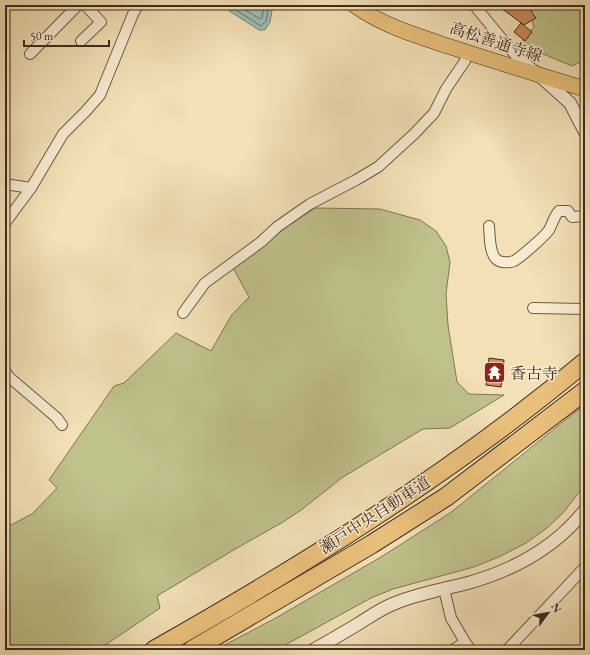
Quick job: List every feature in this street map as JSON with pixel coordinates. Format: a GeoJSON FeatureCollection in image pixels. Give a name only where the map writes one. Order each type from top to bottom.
{"type":"FeatureCollection","features":[{"type":"Feature","properties":{"kind":"highway","name":"瀬戸中央自動車道"},"geometry":{"type":"LineString","coordinates":[[154,650],[285,573],[375,517],[482,443],[543,398],[585,362]]}},
{"type":"Feature","properties":{"kind":"highway","name":"瀬戸中央自動車道"},"geometry":{"type":"LineString","coordinates":[[192,650],[372,544],[446,497],[585,391]]}},
{"type":"Feature","properties":{"kind":"main road","name":"高松善通寺線"},"geometry":{"type":"LineString","coordinates":[[354,5],[379,20],[402,31],[585,88]]}},
{"type":"Feature","properties":{"kind":"street"},"geometry":{"type":"LineString","coordinates":[[30,54],[78,5]]}},
{"type":"Feature","properties":{"kind":"street"},"geometry":{"type":"LineString","coordinates":[[82,41],[101,22],[85,5]]}},
{"type":"Feature","properties":{"kind":"street"},"geometry":{"type":"LineString","coordinates":[[5,223],[31,188],[63,134],[100,95],[132,14],[138,5]]}},
{"type":"Feature","properties":{"kind":"street"},"geometry":{"type":"LineString","coordinates":[[474,5],[516,56],[540,75],[570,103],[585,132]]}},
{"type":"Feature","properties":{"kind":"street"},"geometry":{"type":"LineString","coordinates":[[183,313],[205,283],[260,242],[277,227],[310,204],[378,167],[414,134],[434,113],[446,89],[465,61],[466,52]]}},
{"type":"Feature","properties":{"kind":"street"},"geometry":{"type":"LineString","coordinates":[[5,184],[31,188]]}},
{"type":"Feature","properties":{"kind":"street"},"geometry":{"type":"LineString","coordinates":[[489,226],[494,257],[498,261],[505,263],[513,261],[539,240],[549,230],[555,215],[559,210],[568,211],[572,217],[585,216]]}},
{"type":"Feature","properties":{"kind":"street"},"geometry":{"type":"LineString","coordinates":[[533,308],[585,309]]}},
{"type":"Feature","properties":{"kind":"street"},"geometry":{"type":"LineString","coordinates":[[5,371],[9,377],[58,418],[62,425]]}},
{"type":"Feature","properties":{"kind":"street"},"geometry":{"type":"LineString","coordinates":[[313,650],[396,602],[412,596],[489,577],[528,560],[562,535],[585,510]]}},
{"type":"Feature","properties":{"kind":"street"},"geometry":{"type":"LineString","coordinates":[[507,650],[585,567]]}},
{"type":"Feature","properties":{"kind":"street"},"geometry":{"type":"LineString","coordinates":[[444,589],[451,618],[468,646],[453,650]]}},
{"type":"Feature","properties":{"kind":"green space"},"geometry":{"type":"Polygon","coordinates":[[[527,5],[585,5],[585,60],[572,66],[519,44],[534,27],[527,5]]]}},
{"type":"Feature","properties":{"kind":"green space"},"geometry":{"type":"Polygon","coordinates":[[[315,208],[380,209],[420,220],[436,231],[446,246],[450,262],[446,294],[448,325],[457,382],[469,394],[504,395],[450,428],[423,429],[343,477],[283,522],[157,596],[160,608],[98,650],[5,650],[5,528],[32,514],[57,488],[49,480],[114,386],[124,383],[176,333],[211,351],[231,316],[249,297],[233,268],[286,227],[315,208]]]}},
{"type":"Feature","properties":{"kind":"green space"},"geometry":{"type":"Polygon","coordinates":[[[585,404],[585,485],[563,513],[547,528],[526,543],[501,556],[474,567],[393,589],[371,598],[276,650],[215,650],[274,619],[381,557],[450,513],[585,404]]]}},
{"type":"Feature","properties":{"kind":"water"},"geometry":{"type":"Polygon","coordinates":[[[220,5],[273,5],[270,22],[265,30],[259,30],[220,5]]]}},
{"type":"Feature","properties":{"kind":"building"},"geometry":{"type":"Polygon","coordinates":[[[497,5],[540,5],[531,11],[536,18],[524,25],[497,5]]]}},
{"type":"Feature","properties":{"kind":"building"},"geometry":{"type":"Polygon","coordinates":[[[521,23],[532,32],[525,41],[514,32],[521,23]]]}},
{"type":"Feature","properties":{"kind":"building","name":"香古寺"},"geometry":{"type":"Polygon","coordinates":[[[489,358],[504,360],[501,387],[486,385],[489,358]]]}},
{"type":"Feature","properties":{"kind":"place","name":"香古寺"},"geometry":{"type":"Point","coordinates":[495,373]}}]}
